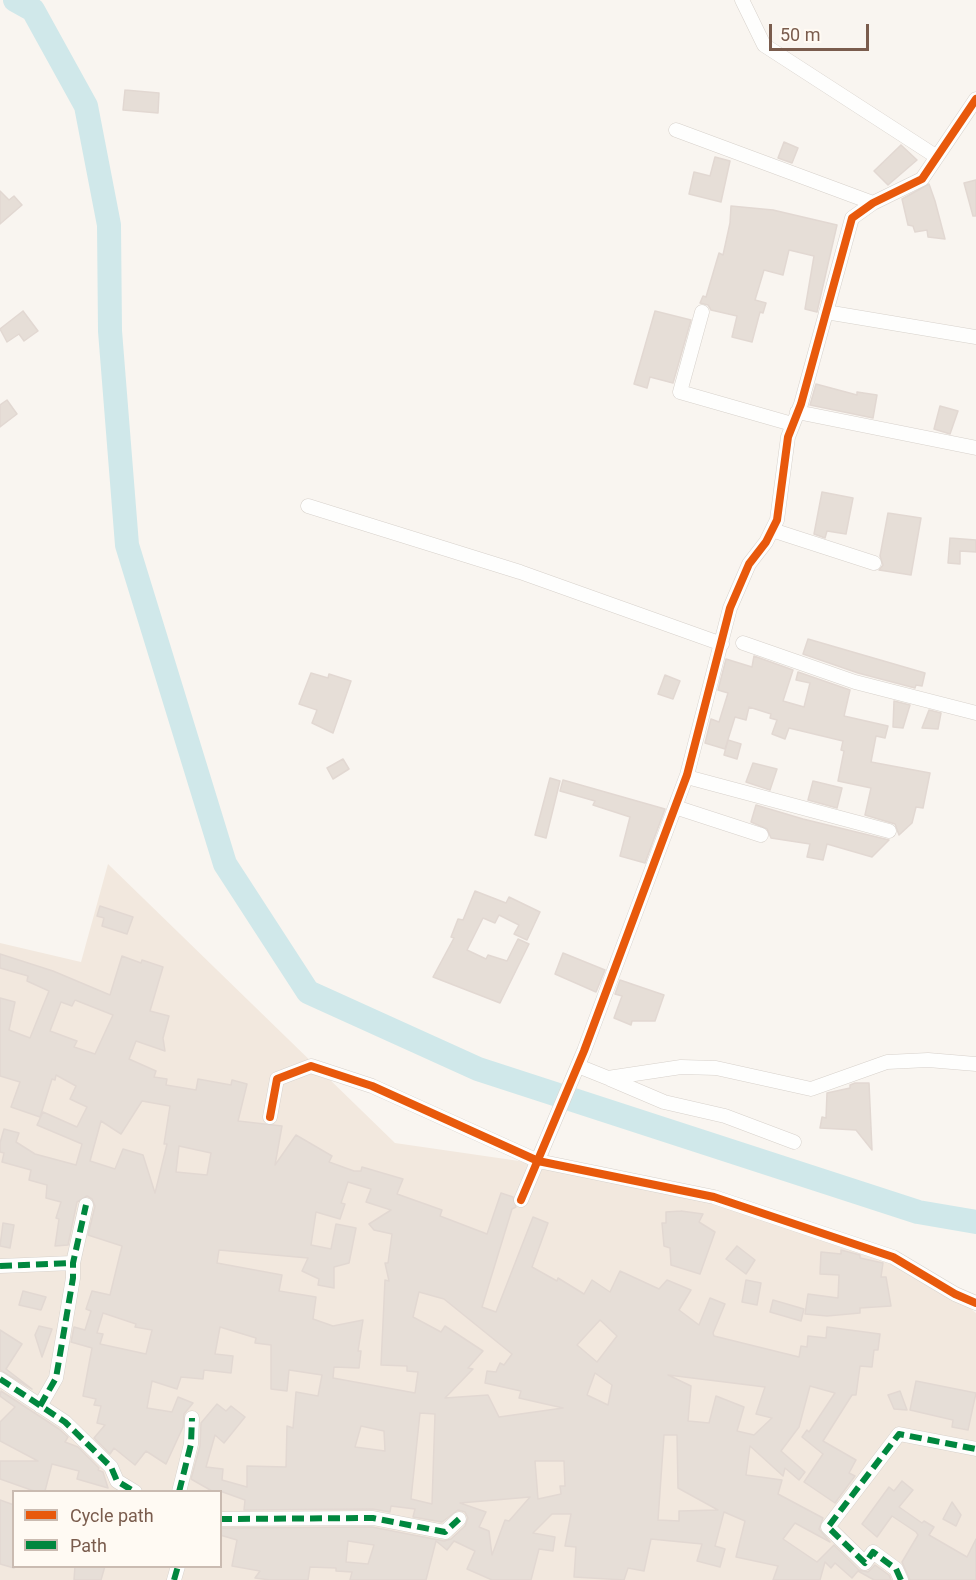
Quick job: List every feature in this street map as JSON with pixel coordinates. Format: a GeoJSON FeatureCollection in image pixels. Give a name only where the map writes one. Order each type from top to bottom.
{"type":"FeatureCollection","features":[{"type":"Feature","properties":{"kind":"street"},"geometry":{"type":"LineString","coordinates":[[742,0],[764,45],[937,157]]}},
{"type":"Feature","properties":{"kind":"street"},"geometry":{"type":"LineString","coordinates":[[521,1200],[585,1051],[687,777],[730,608],[749,564],[777,520],[794,418],[852,218],[873,203],[922,179],[976,99]]}},
{"type":"Feature","properties":{"kind":"street"},"geometry":{"type":"LineString","coordinates":[[676,130],[873,203]]}},
{"type":"Feature","properties":{"kind":"street"},"geometry":{"type":"LineString","coordinates":[[702,312],[680,393],[794,418],[976,448]]}},
{"type":"Feature","properties":{"kind":"street"},"geometry":{"type":"LineString","coordinates":[[826,312],[976,337]]}},
{"type":"Feature","properties":{"kind":"street"},"geometry":{"type":"LineString","coordinates":[[308,506],[520,572],[722,645]]}},
{"type":"Feature","properties":{"kind":"street"},"geometry":{"type":"LineString","coordinates":[[772,530],[874,563]]}},
{"type":"Feature","properties":{"kind":"street"},"geometry":{"type":"LineString","coordinates":[[743,643],[855,682],[976,713]]}},
{"type":"Feature","properties":{"kind":"street"},"geometry":{"type":"LineString","coordinates":[[687,777],[889,831]]}},
{"type":"Feature","properties":{"kind":"street"},"geometry":{"type":"LineString","coordinates":[[675,807],[761,835]]}},
{"type":"Feature","properties":{"kind":"street"},"geometry":{"type":"LineString","coordinates":[[608,1078],[681,1067],[716,1068],[811,1089],[887,1062],[928,1060],[976,1064]]}},
{"type":"Feature","properties":{"kind":"street"},"geometry":{"type":"LineString","coordinates":[[270,1117],[277,1079],[311,1066],[372,1086],[538,1161],[714,1197],[893,1257],[955,1294],[976,1303]]}},
{"type":"Feature","properties":{"kind":"street"},"geometry":{"type":"LineString","coordinates":[[578,1066],[664,1102],[725,1116],[794,1142]]}},
{"type":"Feature","properties":{"kind":"street"},"geometry":{"type":"LineString","coordinates":[[40,1406],[56,1378],[73,1278],[73,1263],[86,1205]]}},
{"type":"Feature","properties":{"kind":"street"},"geometry":{"type":"LineString","coordinates":[[0,1266],[73,1263]]}},
{"type":"Feature","properties":{"kind":"street"},"geometry":{"type":"LineString","coordinates":[[0,1379],[65,1422],[111,1467],[117,1481],[133,1490]]}},
{"type":"Feature","properties":{"kind":"street"},"geometry":{"type":"LineString","coordinates":[[179,1490],[190,1444],[192,1418]]}},
{"type":"Feature","properties":{"kind":"street"},"geometry":{"type":"LineString","coordinates":[[902,1580],[896,1569],[873,1552],[865,1563],[828,1527],[899,1434],[976,1449]]}},
{"type":"Feature","properties":{"kind":"street"},"geometry":{"type":"LineString","coordinates":[[222,1519],[373,1518],[445,1532],[459,1519]]}},
{"type":"Feature","properties":{"kind":"shaded area"},"geometry":{"type":"Polygon","coordinates":[[[108,864],[395,1143],[692,1186],[917,1267],[976,1313],[976,1580],[0,1580],[0,943],[81,962],[108,864]]]}},
{"type":"Feature","properties":{"kind":"building"},"geometry":{"type":"Polygon","coordinates":[[[125,90],[159,93],[158,113],[123,110],[125,90]]]}},
{"type":"Feature","properties":{"kind":"building"},"geometry":{"type":"Polygon","coordinates":[[[784,142],[798,148],[792,163],[778,158],[784,142]]]}},
{"type":"Feature","properties":{"kind":"building"},"geometry":{"type":"Polygon","coordinates":[[[901,145],[917,160],[888,185],[874,171],[901,145]]]}},
{"type":"Feature","properties":{"kind":"building"},"geometry":{"type":"Polygon","coordinates":[[[715,157],[730,161],[721,202],[689,194],[694,172],[710,176],[715,157]]]}},
{"type":"Feature","properties":{"kind":"building"},"geometry":{"type":"Polygon","coordinates":[[[976,180],[976,216],[973,216],[964,183],[976,180]]]}},
{"type":"Feature","properties":{"kind":"building"},"geometry":{"type":"Polygon","coordinates":[[[929,184],[945,239],[928,237],[927,230],[915,232],[913,226],[908,225],[902,199],[929,184]]]}},
{"type":"Feature","properties":{"kind":"building"},"geometry":{"type":"Polygon","coordinates":[[[0,191],[9,200],[14,196],[22,205],[0,224],[0,191]]]}},
{"type":"Feature","properties":{"kind":"building"},"geometry":{"type":"Polygon","coordinates":[[[731,206],[773,210],[837,225],[817,312],[805,309],[814,256],[789,250],[783,275],[764,270],[755,300],[766,303],[763,313],[760,312],[752,342],[732,337],[737,316],[711,310],[708,305],[700,303],[703,296],[706,297],[719,253],[723,255],[731,206]]]}},
{"type":"Feature","properties":{"kind":"building"},"geometry":{"type":"Polygon","coordinates":[[[23,311],[38,331],[24,341],[19,334],[7,342],[0,329],[23,311]]]}},
{"type":"Feature","properties":{"kind":"building"},"geometry":{"type":"Polygon","coordinates":[[[655,311],[691,320],[673,383],[650,377],[647,388],[634,384],[655,311]]]}},
{"type":"Feature","properties":{"kind":"building"},"geometry":{"type":"Polygon","coordinates":[[[816,384],[857,395],[857,392],[877,395],[873,418],[810,405],[816,384]]]}},
{"type":"Feature","properties":{"kind":"building"},"geometry":{"type":"Polygon","coordinates":[[[7,400],[17,414],[0,427],[0,405],[7,400]]]}},
{"type":"Feature","properties":{"kind":"building"},"geometry":{"type":"Polygon","coordinates":[[[940,406],[958,411],[950,434],[934,429],[940,406]]]}},
{"type":"Feature","properties":{"kind":"building"},"geometry":{"type":"Polygon","coordinates":[[[822,492],[853,498],[846,534],[827,531],[825,538],[814,534],[822,492]]]}},
{"type":"Feature","properties":{"kind":"building"},"geometry":{"type":"Polygon","coordinates":[[[888,513],[921,518],[911,575],[879,570],[883,565],[880,556],[888,513]]]}},
{"type":"Feature","properties":{"kind":"building"},"geometry":{"type":"Polygon","coordinates":[[[950,538],[976,540],[976,552],[960,551],[960,564],[948,563],[950,538]]]}},
{"type":"Feature","properties":{"kind":"building"},"geometry":{"type":"Polygon","coordinates":[[[808,639],[925,673],[922,686],[916,685],[915,688],[858,673],[803,654],[808,639]]]}},
{"type":"Feature","properties":{"kind":"building"},"geometry":{"type":"Polygon","coordinates":[[[754,656],[793,670],[783,701],[804,707],[810,683],[796,680],[798,672],[850,690],[844,716],[888,726],[885,738],[876,736],[871,762],[930,773],[923,808],[916,807],[912,823],[899,835],[895,824],[865,815],[871,788],[838,781],[844,751],[841,750],[843,741],[789,728],[785,739],[772,734],[777,720],[770,718],[771,714],[749,707],[746,720],[735,717],[725,749],[705,743],[711,719],[719,722],[728,693],[718,690],[726,659],[752,667],[754,656]]]}},
{"type":"Feature","properties":{"kind":"building"},"geometry":{"type":"Polygon","coordinates":[[[311,673],[328,678],[329,674],[351,681],[333,733],[312,723],[317,710],[299,704],[311,673]]]}},
{"type":"Feature","properties":{"kind":"building"},"geometry":{"type":"Polygon","coordinates":[[[665,675],[680,681],[673,699],[658,694],[665,675]]]}},
{"type":"Feature","properties":{"kind":"building"},"geometry":{"type":"Polygon","coordinates":[[[894,701],[910,705],[903,728],[893,727],[894,701]]]}},
{"type":"Feature","properties":{"kind":"building"},"geometry":{"type":"Polygon","coordinates":[[[929,710],[941,713],[938,729],[922,728],[929,710]]]}},
{"type":"Feature","properties":{"kind":"building"},"geometry":{"type":"Polygon","coordinates":[[[728,740],[741,744],[737,759],[724,755],[728,740]]]}},
{"type":"Feature","properties":{"kind":"building"},"geometry":{"type":"Polygon","coordinates":[[[343,759],[349,769],[333,779],[327,768],[343,759]]]}},
{"type":"Feature","properties":{"kind":"building"},"geometry":{"type":"Polygon","coordinates":[[[753,763],[777,769],[770,790],[746,782],[753,763]]]}},
{"type":"Feature","properties":{"kind":"building"},"geometry":{"type":"Polygon","coordinates":[[[550,778],[560,781],[546,838],[535,835],[550,778]]]}},
{"type":"Feature","properties":{"kind":"building"},"geometry":{"type":"Polygon","coordinates":[[[563,780],[665,809],[645,863],[620,856],[630,817],[593,805],[595,801],[560,791],[563,780]]]}},
{"type":"Feature","properties":{"kind":"building"},"geometry":{"type":"Polygon","coordinates":[[[813,781],[842,788],[837,808],[808,800],[813,781]]]}},
{"type":"Feature","properties":{"kind":"building"},"geometry":{"type":"Polygon","coordinates":[[[756,805],[889,840],[872,857],[827,844],[823,860],[807,857],[810,844],[771,838],[767,829],[751,822],[756,805]]]}},
{"type":"Feature","properties":{"kind":"building"},"geometry":{"type":"Polygon","coordinates":[[[475,891],[506,903],[509,897],[540,912],[527,940],[514,934],[519,925],[499,915],[495,923],[483,918],[467,950],[486,959],[488,955],[507,961],[518,939],[529,944],[500,1003],[433,977],[454,938],[451,937],[458,919],[463,920],[475,891]]]}},
{"type":"Feature","properties":{"kind":"building"},"geometry":{"type":"Polygon","coordinates":[[[100,906],[133,917],[127,934],[102,926],[104,918],[97,916],[100,906]]]}},
{"type":"Feature","properties":{"kind":"building"},"geometry":{"type":"Polygon","coordinates":[[[563,953],[605,970],[596,992],[555,974],[563,953]]]}},
{"type":"Feature","properties":{"kind":"building"},"geometry":{"type":"Polygon","coordinates":[[[0,954],[53,971],[110,995],[122,956],[141,963],[142,960],[163,967],[150,1011],[169,1016],[163,1038],[165,1051],[136,1041],[129,1059],[156,1071],[154,1077],[167,1079],[166,1085],[196,1090],[198,1079],[231,1085],[232,1080],[247,1084],[238,1121],[282,1126],[275,1165],[296,1135],[332,1156],[329,1162],[354,1171],[361,1171],[362,1167],[403,1179],[397,1194],[442,1210],[440,1216],[487,1234],[501,1193],[513,1197],[516,1207],[512,1209],[482,1307],[496,1312],[533,1217],[548,1223],[532,1267],[557,1281],[558,1278],[584,1294],[592,1280],[610,1292],[620,1271],[659,1289],[667,1280],[691,1290],[679,1310],[699,1325],[710,1298],[725,1304],[713,1333],[714,1336],[799,1357],[801,1346],[807,1347],[808,1336],[826,1338],[827,1327],[880,1334],[878,1350],[874,1350],[872,1367],[860,1366],[856,1395],[852,1395],[823,1441],[856,1460],[849,1473],[855,1476],[835,1503],[804,1482],[823,1454],[802,1437],[807,1430],[809,1432],[835,1393],[810,1386],[799,1427],[781,1451],[805,1472],[799,1480],[785,1468],[783,1476],[750,1446],[746,1475],[782,1480],[778,1494],[823,1518],[819,1529],[830,1542],[795,1523],[783,1539],[817,1562],[834,1545],[859,1570],[868,1572],[875,1565],[889,1575],[891,1580],[874,1580],[858,1571],[852,1578],[835,1563],[831,1568],[825,1562],[820,1580],[773,1580],[778,1566],[736,1557],[745,1521],[724,1512],[715,1546],[725,1549],[720,1567],[697,1561],[702,1544],[651,1539],[644,1571],[628,1568],[624,1580],[574,1577],[576,1547],[565,1546],[571,1514],[552,1514],[533,1533],[555,1537],[553,1551],[539,1549],[531,1580],[492,1580],[467,1569],[475,1551],[454,1541],[447,1550],[436,1541],[426,1580],[350,1580],[352,1572],[336,1571],[336,1568],[310,1567],[308,1580],[270,1580],[255,1578],[260,1571],[232,1566],[237,1540],[222,1536],[222,1528],[372,1527],[444,1541],[451,1539],[465,1526],[468,1518],[465,1512],[458,1510],[442,1522],[413,1517],[415,1509],[391,1506],[390,1512],[373,1509],[244,1510],[245,1500],[222,1490],[210,1490],[191,1479],[200,1446],[201,1423],[217,1404],[226,1411],[231,1406],[245,1417],[224,1443],[215,1435],[206,1467],[223,1469],[222,1480],[247,1487],[247,1466],[286,1467],[287,1426],[293,1428],[296,1392],[318,1396],[322,1375],[289,1370],[287,1391],[271,1389],[271,1345],[255,1343],[256,1338],[220,1327],[215,1354],[233,1356],[231,1373],[204,1370],[203,1379],[181,1377],[177,1389],[152,1381],[147,1408],[172,1412],[178,1397],[193,1403],[184,1414],[183,1427],[166,1464],[146,1451],[135,1465],[114,1448],[110,1454],[94,1438],[105,1425],[97,1423],[101,1406],[94,1405],[96,1399],[83,1396],[92,1348],[71,1342],[74,1327],[85,1330],[91,1311],[86,1309],[92,1291],[110,1295],[122,1246],[88,1235],[95,1206],[92,1199],[87,1196],[77,1202],[68,1245],[55,1246],[59,1219],[56,1218],[61,1202],[46,1198],[47,1185],[29,1180],[31,1170],[2,1162],[4,1153],[0,1152],[0,1143],[4,1129],[19,1133],[16,1142],[35,1154],[76,1165],[82,1144],[37,1125],[43,1112],[77,1127],[87,1107],[70,1099],[76,1086],[56,1075],[55,1080],[52,1079],[40,1117],[11,1107],[20,1082],[0,1076],[0,998],[15,1002],[9,1030],[30,1038],[49,991],[27,981],[28,976],[0,968],[0,954]],[[75,1000],[72,1006],[61,1002],[50,1031],[77,1041],[74,1047],[95,1054],[113,1015],[75,1000]],[[142,1101],[121,1134],[101,1121],[90,1161],[115,1169],[123,1149],[143,1155],[155,1193],[167,1144],[164,1144],[170,1106],[142,1101]],[[179,1146],[176,1172],[207,1175],[211,1153],[179,1146]],[[348,1182],[341,1203],[345,1204],[340,1219],[316,1212],[311,1245],[331,1249],[336,1224],[356,1228],[349,1263],[334,1267],[334,1288],[318,1285],[319,1279],[302,1271],[308,1258],[219,1250],[217,1263],[282,1275],[279,1291],[316,1297],[313,1319],[333,1326],[363,1320],[358,1351],[361,1351],[359,1368],[334,1367],[333,1378],[415,1393],[418,1372],[407,1371],[407,1366],[381,1365],[385,1280],[389,1281],[385,1263],[388,1263],[392,1234],[374,1230],[369,1224],[391,1210],[366,1202],[371,1189],[348,1182]],[[419,1292],[413,1317],[441,1332],[445,1326],[483,1351],[468,1368],[473,1369],[445,1398],[488,1395],[499,1417],[563,1408],[519,1398],[521,1391],[485,1383],[487,1371],[496,1372],[500,1363],[504,1365],[512,1354],[444,1299],[419,1292]],[[103,1313],[97,1333],[103,1334],[100,1344],[146,1354],[152,1330],[135,1327],[136,1324],[103,1313]],[[600,1320],[577,1345],[597,1362],[617,1336],[600,1320]],[[595,1373],[587,1395],[608,1405],[612,1385],[595,1373]],[[668,1375],[691,1386],[688,1421],[709,1423],[716,1396],[744,1407],[737,1431],[754,1435],[772,1418],[756,1414],[765,1387],[668,1375]],[[420,1413],[411,1499],[432,1504],[435,1414],[420,1413]],[[361,1426],[355,1447],[385,1451],[384,1431],[361,1426]],[[664,1435],[658,1520],[679,1521],[679,1511],[718,1510],[678,1488],[677,1435],[664,1435]],[[535,1461],[538,1499],[561,1494],[560,1486],[565,1486],[564,1461],[535,1461]],[[530,1497],[460,1503],[486,1512],[479,1527],[489,1531],[492,1555],[505,1520],[509,1521],[530,1497]],[[348,1541],[346,1562],[368,1564],[374,1545],[348,1541]]]}},
{"type":"Feature","properties":{"kind":"building"},"geometry":{"type":"Polygon","coordinates":[[[620,980],[664,995],[655,1021],[632,1021],[631,1025],[614,1018],[622,996],[615,994],[620,980]]]}},
{"type":"Feature","properties":{"kind":"building"},"geometry":{"type":"Polygon","coordinates":[[[869,1083],[872,1150],[856,1130],[820,1128],[822,1117],[826,1118],[827,1093],[850,1088],[850,1085],[869,1083]]]}},
{"type":"Feature","properties":{"kind":"building"},"geometry":{"type":"Polygon","coordinates":[[[681,1211],[703,1214],[699,1222],[715,1232],[700,1274],[671,1265],[670,1248],[664,1246],[662,1223],[666,1223],[666,1212],[681,1211]]]}},
{"type":"Feature","properties":{"kind":"building"},"geometry":{"type":"Polygon","coordinates":[[[3,1223],[14,1225],[10,1248],[0,1246],[3,1223]]]}},
{"type":"Feature","properties":{"kind":"building"},"geometry":{"type":"Polygon","coordinates":[[[737,1246],[755,1260],[746,1274],[726,1259],[737,1246]]]}},
{"type":"Feature","properties":{"kind":"building"},"geometry":{"type":"Polygon","coordinates":[[[841,1250],[860,1255],[860,1258],[883,1263],[881,1277],[886,1277],[891,1306],[860,1308],[860,1313],[827,1316],[805,1314],[808,1294],[838,1298],[839,1275],[820,1274],[821,1252],[841,1254],[841,1250]]]}},
{"type":"Feature","properties":{"kind":"building"},"geometry":{"type":"Polygon","coordinates":[[[746,1280],[761,1283],[757,1305],[742,1302],[746,1280]]]}},
{"type":"Feature","properties":{"kind":"building"},"geometry":{"type":"Polygon","coordinates":[[[23,1291],[46,1297],[41,1310],[19,1305],[23,1291]]]}},
{"type":"Feature","properties":{"kind":"building"},"geometry":{"type":"Polygon","coordinates":[[[773,1300],[804,1309],[801,1321],[770,1312],[773,1300]]]}},
{"type":"Feature","properties":{"kind":"building"},"geometry":{"type":"Polygon","coordinates":[[[39,1326],[52,1329],[42,1357],[35,1335],[39,1326]]]}},
{"type":"Feature","properties":{"kind":"building"},"geometry":{"type":"Polygon","coordinates":[[[0,1330],[22,1344],[6,1369],[32,1389],[0,1370],[0,1330]]]}},
{"type":"Feature","properties":{"kind":"building"},"geometry":{"type":"Polygon","coordinates":[[[916,1381],[976,1393],[968,1430],[952,1427],[953,1420],[910,1410],[916,1381]]]}},
{"type":"Feature","properties":{"kind":"building"},"geometry":{"type":"Polygon","coordinates":[[[1,1391],[59,1429],[68,1437],[65,1442],[78,1447],[99,1468],[98,1470],[103,1472],[108,1488],[77,1479],[79,1471],[52,1464],[45,1490],[31,1490],[0,1479],[0,1461],[38,1461],[0,1441],[0,1422],[15,1407],[0,1396],[1,1391]]]}},
{"type":"Feature","properties":{"kind":"building"},"geometry":{"type":"Polygon","coordinates":[[[900,1391],[907,1410],[894,1409],[888,1395],[900,1391]]]}},
{"type":"Feature","properties":{"kind":"building"},"geometry":{"type":"Polygon","coordinates":[[[902,1481],[913,1490],[899,1507],[922,1523],[924,1521],[934,1527],[929,1535],[967,1557],[976,1539],[976,1580],[910,1580],[902,1562],[918,1535],[916,1532],[892,1516],[877,1537],[862,1524],[889,1487],[894,1491],[902,1481]]]}},
{"type":"Feature","properties":{"kind":"building"},"geometry":{"type":"Polygon","coordinates":[[[0,1500],[12,1504],[12,1567],[0,1564],[0,1500]]]}},
{"type":"Feature","properties":{"kind":"building"},"geometry":{"type":"Polygon","coordinates":[[[952,1502],[961,1515],[956,1526],[943,1519],[952,1502]]]}},
{"type":"Feature","properties":{"kind":"building"},"geometry":{"type":"Polygon","coordinates":[[[75,1568],[104,1568],[101,1580],[74,1580],[75,1568]]]}},
{"type":"Feature","properties":{"kind":"waterway"},"geometry":{"type":"LineString","coordinates":[[15,0],[33,10],[86,106],[109,225],[110,331],[127,545],[225,864],[308,992],[478,1069],[918,1212],[976,1222]]}},
{"type":"Feature","properties":{"kind":"marked path"},"geometry":{"type":"LineString","coordinates":[[40,1406],[56,1378],[73,1278],[73,1263],[86,1205]]}},
{"type":"Feature","properties":{"kind":"marked path"},"geometry":{"type":"LineString","coordinates":[[0,1266],[73,1263]]}},
{"type":"Feature","properties":{"kind":"marked path"},"geometry":{"type":"LineString","coordinates":[[0,1379],[65,1422],[111,1467],[117,1481],[132,1490]]}},
{"type":"Feature","properties":{"kind":"marked path"},"geometry":{"type":"LineString","coordinates":[[180,1490],[191,1444],[192,1418]]}},
{"type":"Feature","properties":{"kind":"marked path"},"geometry":{"type":"LineString","coordinates":[[901,1580],[896,1569],[873,1552],[865,1563],[828,1527],[899,1434],[976,1449]]}},
{"type":"Feature","properties":{"kind":"marked path"},"geometry":{"type":"LineString","coordinates":[[222,1519],[373,1518],[445,1532],[459,1519]]}},
{"type":"Feature","properties":{"kind":"marked path"},"geometry":{"type":"LineString","coordinates":[[174,1580],[177,1568]]}},
{"type":"Feature","properties":{"kind":"cycle path"},"geometry":{"type":"LineString","coordinates":[[521,1200],[584,1051],[687,775],[730,608],[749,564],[766,542],[777,520],[788,437],[801,404],[852,218],[873,203],[922,179],[976,99]]}},
{"type":"Feature","properties":{"kind":"cycle path"},"geometry":{"type":"LineString","coordinates":[[270,1117],[277,1079],[311,1066],[372,1086],[538,1161],[714,1197],[893,1257],[955,1294],[976,1303]]}}]}
